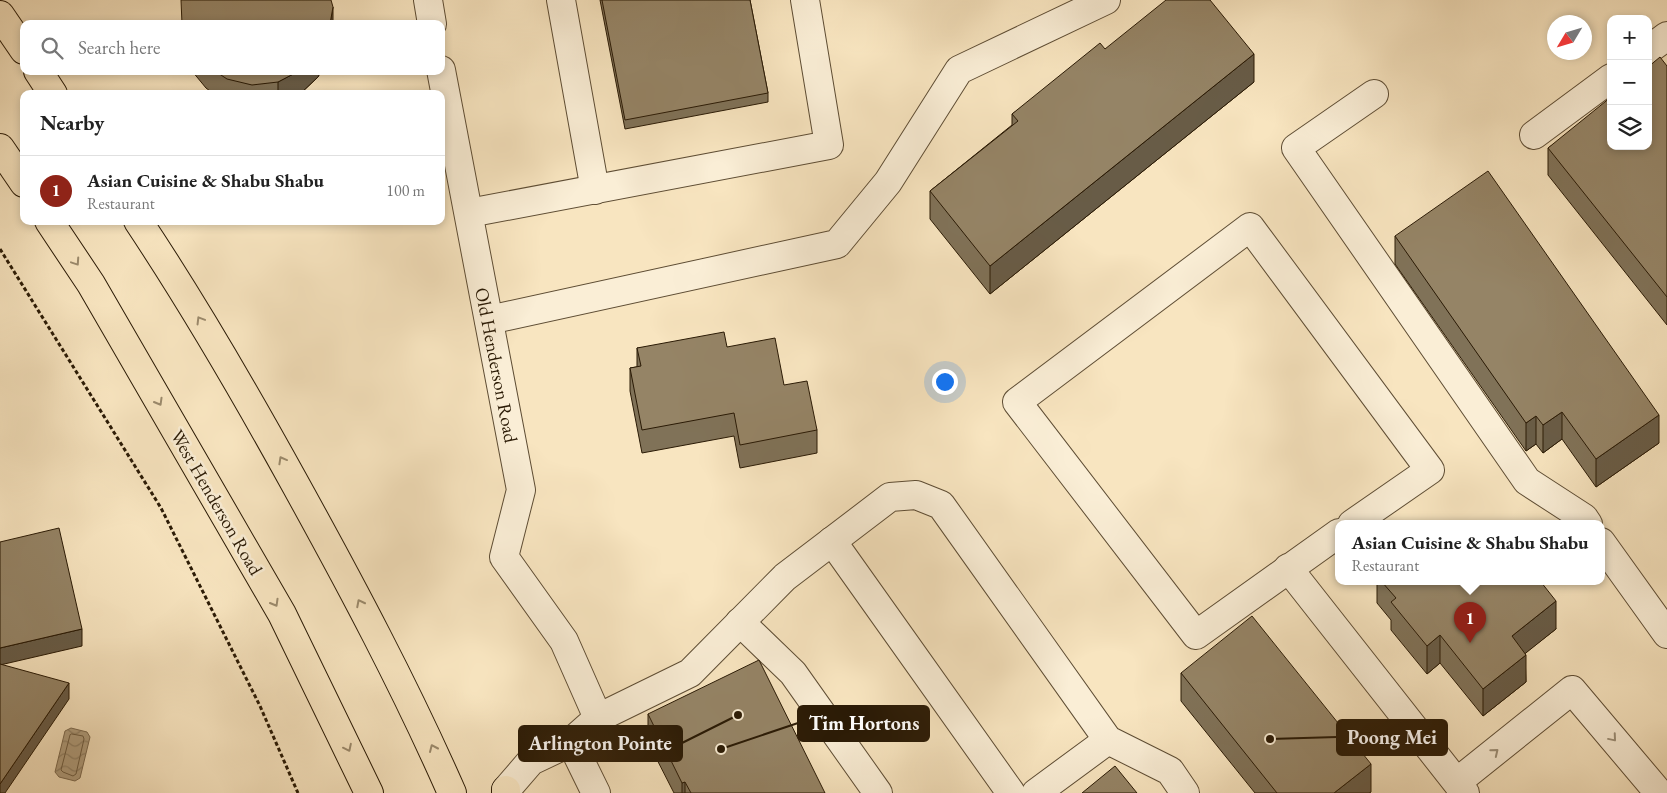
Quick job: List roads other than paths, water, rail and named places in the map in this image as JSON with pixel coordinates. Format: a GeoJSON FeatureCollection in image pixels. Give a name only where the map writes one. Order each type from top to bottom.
{"type":"FeatureCollection","features":[{"type":"Feature","properties":{"kind":"main road"},"geometry":{"type":"LineString","coordinates":[[0,15],[20,44]]}},
{"type":"Feature","properties":{"kind":"main road"},"geometry":{"type":"LineString","coordinates":[[41,75],[50,90]]}},
{"type":"Feature","properties":{"kind":"main road"},"geometry":{"type":"LineString","coordinates":[[0,148],[20,178]]}},
{"type":"Feature","properties":{"kind":"main road","name":"West Henderson Road"},"geometry":{"type":"LineString","coordinates":[[52,225],[91,284],[282,614],[369,793]]}},
{"type":"Feature","properties":{"kind":"main road"},"geometry":{"type":"LineString","coordinates":[[141,225],[160,253],[256,413],[345,574],[424,729],[452,793]]}},
{"type":"Feature","properties":{"kind":"street"},"geometry":{"type":"LineString","coordinates":[[428,0],[431,20]]}},
{"type":"Feature","properties":{"kind":"street"},"geometry":{"type":"LineString","coordinates":[[562,0],[595,190]]}},
{"type":"Feature","properties":{"kind":"street"},"geometry":{"type":"LineString","coordinates":[[469,213],[828,145],[805,0]]}},
{"type":"Feature","properties":{"kind":"street"},"geometry":{"type":"LineString","coordinates":[[489,320],[837,244],[888,182],[959,70],[1106,0]]}},
{"type":"Feature","properties":{"kind":"street"},"geometry":{"type":"LineString","coordinates":[[1652,47],[1667,36]]}},
{"type":"Feature","properties":{"kind":"street","name":"Old Henderson Road"},"geometry":{"type":"LineString","coordinates":[[442,75],[445,90]]}},
{"type":"Feature","properties":{"kind":"street"},"geometry":{"type":"LineString","coordinates":[[1534,134],[1607,81]]}},
{"type":"Feature","properties":{"kind":"street","name":"Old Henderson Road"},"geometry":{"type":"LineString","coordinates":[[445,90],[522,490],[504,557],[564,641],[598,718]]}},
{"type":"Feature","properties":{"kind":"street"},"geometry":{"type":"LineString","coordinates":[[1374,94],[1296,148],[1527,481],[1585,520]]}},
{"type":"Feature","properties":{"kind":"street"},"geometry":{"type":"LineString","coordinates":[[1335,536],[1196,635],[1017,402],[1250,227],[1430,470],[1358,520]]}},
{"type":"Feature","properties":{"kind":"street"},"geometry":{"type":"LineString","coordinates":[[506,792],[531,761],[571,742],[598,718],[690,673],[785,578],[890,497],[916,495],[941,505],[1108,740],[1170,771],[1185,793]]}},
{"type":"Feature","properties":{"kind":"street"},"geometry":{"type":"LineString","coordinates":[[832,541],[1011,793]]}},
{"type":"Feature","properties":{"kind":"street"},"geometry":{"type":"LineString","coordinates":[[1605,548],[1667,634]]}},
{"type":"Feature","properties":{"kind":"street"},"geometry":{"type":"LineString","coordinates":[[1288,568],[1461,788],[1572,690],[1659,793]]}},
{"type":"Feature","properties":{"kind":"street"},"geometry":{"type":"LineString","coordinates":[[740,622],[793,673],[878,793]]}},
{"type":"Feature","properties":{"kind":"street"},"geometry":{"type":"LineString","coordinates":[[1036,793],[1108,740]]}},
{"type":"Feature","properties":{"kind":"street"},"geometry":{"type":"LineString","coordinates":[[571,742],[596,793]]}},
{"type":"Feature","properties":{"kind":"water"},"geometry":{"type":"Polygon","coordinates":[[[71,728],[87,732],[90,737],[80,778],[75,781],[59,777],[55,772],[65,731],[71,728]]]}},
{"type":"Feature","properties":{"kind":"place","name":"Asian Cuisine & Shabu Shabu"},"geometry":{"type":"Point","coordinates":[1470,643]}},
{"type":"Feature","properties":{"kind":"place","name":"Arlington Pointe"},"geometry":{"type":"Point","coordinates":[738,715]}},
{"type":"Feature","properties":{"kind":"place","name":"Poong Mei"},"geometry":{"type":"Point","coordinates":[1270,739]}},
{"type":"Feature","properties":{"kind":"place","name":"Tim Hortons"},"geometry":{"type":"Point","coordinates":[721,749]}}]}
